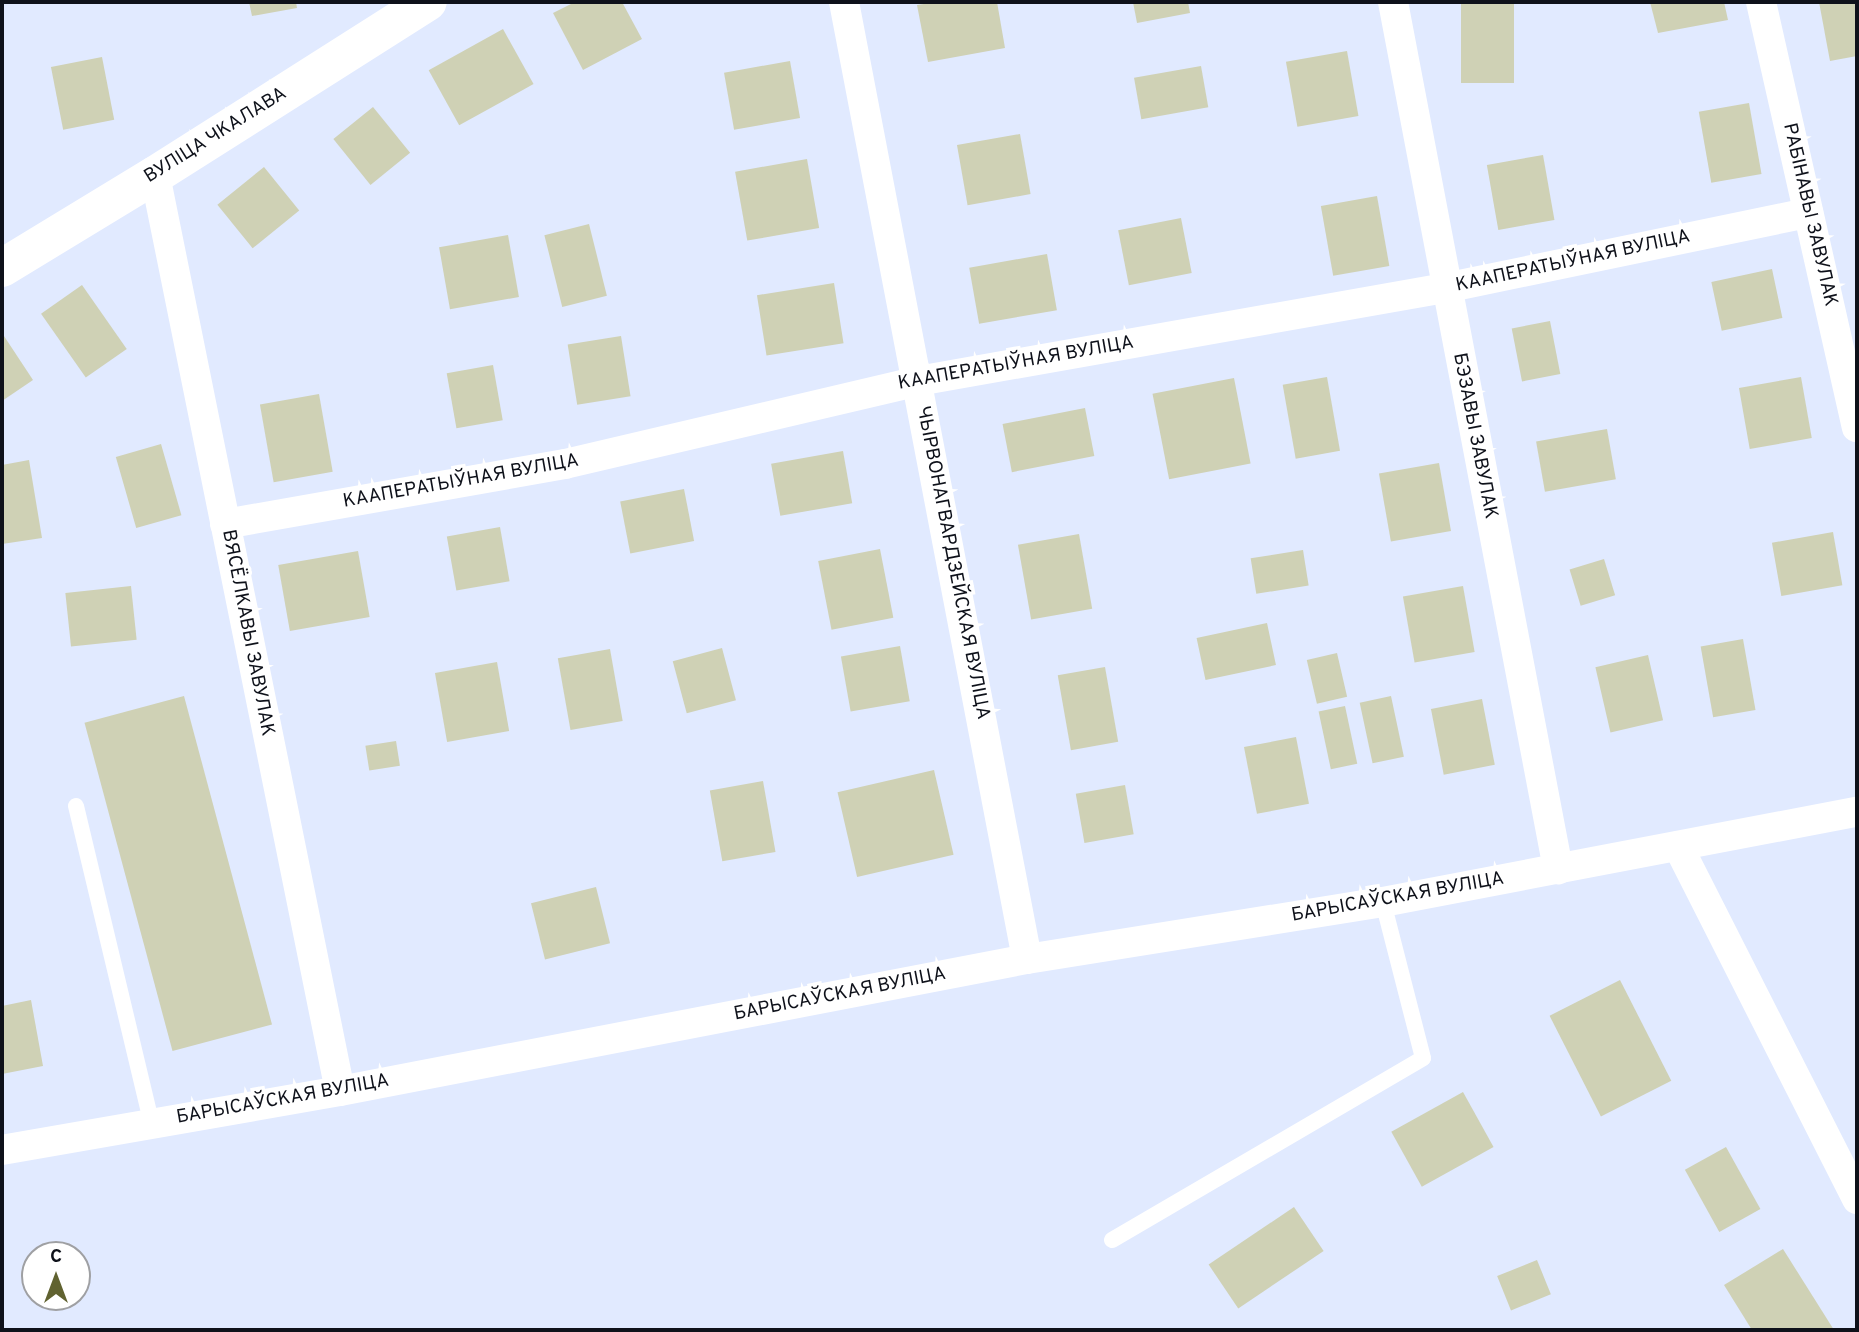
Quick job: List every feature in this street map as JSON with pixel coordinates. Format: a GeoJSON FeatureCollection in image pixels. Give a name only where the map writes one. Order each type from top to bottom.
{"type":"FeatureCollection","features":[{"type":"Feature","properties":{"kind":"main road","name":"ВУЛІЦА ЧКАЛАВА"},"geometry":{"type":"LineString","coordinates":[[2,268],[155,175],[428,2]]}},
{"type":"Feature","properties":{"kind":"street","name":"ЧЫРВОНАГВАРДЗЕЙСКАЯ ВУЛІЦА"},"geometry":{"type":"LineString","coordinates":[[844,2],[1027,959]]}},
{"type":"Feature","properties":{"kind":"street","name":"БЭЗАВЫ ЗАВУЛАК"},"geometry":{"type":"LineString","coordinates":[[1392,2],[1558,869]]}},
{"type":"Feature","properties":{"kind":"street","name":"РАБІНАВЫ ЗАВУЛАК"},"geometry":{"type":"LineString","coordinates":[[1761,2],[1857,428]]}},
{"type":"Feature","properties":{"kind":"street","name":"ВЯСЁЛКАВЫ ЗАВУЛАК"},"geometry":{"type":"LineString","coordinates":[[155,175],[340,1091]]}},
{"type":"Feature","properties":{"kind":"street","name":"КААПЕРАТЫЎНАЯ ВУЛІЦА"},"geometry":{"type":"LineString","coordinates":[[225,524],[565,464],[918,381],[1445,288],[1808,213]]}},
{"type":"Feature","properties":{"kind":"street","name":"БАРЫСАЎСКАЯ ВУЛІЦА"},"geometry":{"type":"LineString","coordinates":[[2,1150],[340,1091],[1027,959],[1383,902],[1857,812]]}},
{"type":"Feature","properties":{"kind":"street"},"geometry":{"type":"LineString","coordinates":[[1678,846],[1857,1199]]}},
{"type":"Feature","properties":{"kind":"lane"},"geometry":{"type":"LineString","coordinates":[[76,806],[152,1124]]}},
{"type":"Feature","properties":{"kind":"lane"},"geometry":{"type":"LineString","coordinates":[[1112,1240],[1423,1058],[1383,902]]}},
{"type":"Feature","properties":{"kind":"building"},"geometry":{"type":"Polygon","coordinates":[[[249,2],[296,2],[297,8],[252,16],[249,2]]]}},
{"type":"Feature","properties":{"kind":"building"},"geometry":{"type":"Polygon","coordinates":[[[575,2],[622,2],[642,39],[583,70],[553,13],[575,2]]]}},
{"type":"Feature","properties":{"kind":"building"},"geometry":{"type":"Polygon","coordinates":[[[937,2],[997,2],[1005,48],[928,62],[917,5],[937,2]]]}},
{"type":"Feature","properties":{"kind":"building"},"geometry":{"type":"Polygon","coordinates":[[[1133,2],[1188,2],[1190,13],[1137,23],[1133,2]]]}},
{"type":"Feature","properties":{"kind":"building"},"geometry":{"type":"Polygon","coordinates":[[[1461,2],[1514,2],[1514,83],[1461,83],[1461,2]]]}},
{"type":"Feature","properties":{"kind":"building"},"geometry":{"type":"Polygon","coordinates":[[[1650,2],[1724,2],[1728,20],[1658,33],[1650,2]]]}},
{"type":"Feature","properties":{"kind":"building"},"geometry":{"type":"Polygon","coordinates":[[[1819,2],[1857,2],[1857,56],[1830,61],[1819,2]]]}},
{"type":"Feature","properties":{"kind":"building"},"geometry":{"type":"Polygon","coordinates":[[[503,29],[534,84],[459,125],[429,70],[503,29]]]}},
{"type":"Feature","properties":{"kind":"building"},"geometry":{"type":"Polygon","coordinates":[[[1347,51],[1358,116],[1297,127],[1286,62],[1347,51]]]}},
{"type":"Feature","properties":{"kind":"building"},"geometry":{"type":"Polygon","coordinates":[[[102,57],[114,120],[63,130],[51,67],[102,57]]]}},
{"type":"Feature","properties":{"kind":"building"},"geometry":{"type":"Polygon","coordinates":[[[790,61],[800,118],[734,130],[724,73],[790,61]]]}},
{"type":"Feature","properties":{"kind":"building"},"geometry":{"type":"Polygon","coordinates":[[[1201,66],[1208,107],[1141,119],[1134,78],[1201,66]]]}},
{"type":"Feature","properties":{"kind":"building"},"geometry":{"type":"Polygon","coordinates":[[[1749,103],[1762,174],[1711,183],[1699,112],[1749,103]]]}},
{"type":"Feature","properties":{"kind":"building"},"geometry":{"type":"Polygon","coordinates":[[[373,107],[410,153],[370,185],[333,139],[373,107]]]}},
{"type":"Feature","properties":{"kind":"building"},"geometry":{"type":"Polygon","coordinates":[[[1020,134],[1031,194],[968,205],[957,145],[1020,134]]]}},
{"type":"Feature","properties":{"kind":"building"},"geometry":{"type":"Polygon","coordinates":[[[1543,155],[1554,220],[1498,230],[1487,165],[1543,155]]]}},
{"type":"Feature","properties":{"kind":"building"},"geometry":{"type":"Polygon","coordinates":[[[807,159],[819,228],[747,241],[735,172],[807,159]]]}},
{"type":"Feature","properties":{"kind":"building"},"geometry":{"type":"Polygon","coordinates":[[[264,167],[299,211],[253,248],[217,205],[264,167]]]}},
{"type":"Feature","properties":{"kind":"building"},"geometry":{"type":"Polygon","coordinates":[[[1377,196],[1389,266],[1333,276],[1321,206],[1377,196]]]}},
{"type":"Feature","properties":{"kind":"building"},"geometry":{"type":"Polygon","coordinates":[[[1181,218],[1192,273],[1129,285],[1118,230],[1181,218]]]}},
{"type":"Feature","properties":{"kind":"building"},"geometry":{"type":"Polygon","coordinates":[[[589,224],[607,296],[562,307],[544,235],[589,224]]]}},
{"type":"Feature","properties":{"kind":"building"},"geometry":{"type":"Polygon","coordinates":[[[508,235],[519,297],[450,309],[439,247],[508,235]]]}},
{"type":"Feature","properties":{"kind":"building"},"geometry":{"type":"Polygon","coordinates":[[[1047,254],[1057,310],[979,324],[969,268],[1047,254]]]}},
{"type":"Feature","properties":{"kind":"building"},"geometry":{"type":"Polygon","coordinates":[[[1772,269],[1782,318],[1722,331],[1711,282],[1772,269]]]}},
{"type":"Feature","properties":{"kind":"building"},"geometry":{"type":"Polygon","coordinates":[[[834,283],[844,343],[767,355],[757,295],[834,283]]]}},
{"type":"Feature","properties":{"kind":"building"},"geometry":{"type":"Polygon","coordinates":[[[82,285],[127,349],[86,378],[41,314],[82,285]]]}},
{"type":"Feature","properties":{"kind":"building"},"geometry":{"type":"Polygon","coordinates":[[[1550,321],[1560,374],[1522,381],[1512,328],[1550,321]]]}},
{"type":"Feature","properties":{"kind":"building"},"geometry":{"type":"Polygon","coordinates":[[[2,333],[33,380],[2,401],[2,333]]]}},
{"type":"Feature","properties":{"kind":"building"},"geometry":{"type":"Polygon","coordinates":[[[621,336],[631,396],[577,405],[568,344],[621,336]]]}},
{"type":"Feature","properties":{"kind":"building"},"geometry":{"type":"Polygon","coordinates":[[[493,365],[503,420],[456,428],[447,373],[493,365]]]}},
{"type":"Feature","properties":{"kind":"building"},"geometry":{"type":"Polygon","coordinates":[[[1327,377],[1340,451],[1296,459],[1283,385],[1327,377]]]}},
{"type":"Feature","properties":{"kind":"building"},"geometry":{"type":"Polygon","coordinates":[[[1801,377],[1812,438],[1750,449],[1739,388],[1801,377]]]}},
{"type":"Feature","properties":{"kind":"building"},"geometry":{"type":"Polygon","coordinates":[[[1234,378],[1251,463],[1169,479],[1153,394],[1234,378]]]}},
{"type":"Feature","properties":{"kind":"building"},"geometry":{"type":"Polygon","coordinates":[[[319,394],[333,472],[274,482],[260,404],[319,394]]]}},
{"type":"Feature","properties":{"kind":"building"},"geometry":{"type":"Polygon","coordinates":[[[1085,408],[1094,456],[1012,472],[1003,424],[1085,408]]]}},
{"type":"Feature","properties":{"kind":"building"},"geometry":{"type":"Polygon","coordinates":[[[1607,429],[1616,479],[1545,492],[1536,442],[1607,429]]]}},
{"type":"Feature","properties":{"kind":"building"},"geometry":{"type":"Polygon","coordinates":[[[161,444],[181,515],[136,528],[116,457],[161,444]]]}},
{"type":"Feature","properties":{"kind":"building"},"geometry":{"type":"Polygon","coordinates":[[[843,451],[852,503],[780,516],[771,464],[843,451]]]}},
{"type":"Feature","properties":{"kind":"building"},"geometry":{"type":"Polygon","coordinates":[[[29,460],[42,538],[2,544],[2,465],[29,460]]]}},
{"type":"Feature","properties":{"kind":"building"},"geometry":{"type":"Polygon","coordinates":[[[1439,463],[1451,531],[1391,542],[1379,474],[1439,463]]]}},
{"type":"Feature","properties":{"kind":"building"},"geometry":{"type":"Polygon","coordinates":[[[684,489],[694,541],[630,553],[620,501],[684,489]]]}},
{"type":"Feature","properties":{"kind":"building"},"geometry":{"type":"Polygon","coordinates":[[[500,527],[510,581],[456,591],[447,536],[500,527]]]}},
{"type":"Feature","properties":{"kind":"building"},"geometry":{"type":"Polygon","coordinates":[[[1833,532],[1842,585],[1781,596],[1772,543],[1833,532]]]}},
{"type":"Feature","properties":{"kind":"building"},"geometry":{"type":"Polygon","coordinates":[[[1079,534],[1092,609],[1031,620],[1018,545],[1079,534]]]}},
{"type":"Feature","properties":{"kind":"building"},"geometry":{"type":"Polygon","coordinates":[[[880,549],[893,618],[832,630],[818,561],[880,549]]]}},
{"type":"Feature","properties":{"kind":"building"},"geometry":{"type":"Polygon","coordinates":[[[1303,550],[1309,586],[1256,594],[1251,558],[1303,550]]]}},
{"type":"Feature","properties":{"kind":"building"},"geometry":{"type":"Polygon","coordinates":[[[358,551],[370,617],[290,631],[278,565],[358,551]]]}},
{"type":"Feature","properties":{"kind":"building"},"geometry":{"type":"Polygon","coordinates":[[[1604,559],[1615,595],[1581,606],[1570,570],[1604,559]]]}},
{"type":"Feature","properties":{"kind":"building"},"geometry":{"type":"Polygon","coordinates":[[[131,586],[137,640],[71,647],[65,593],[131,586]]]}},
{"type":"Feature","properties":{"kind":"building"},"geometry":{"type":"Polygon","coordinates":[[[1463,586],[1475,652],[1415,663],[1403,597],[1463,586]]]}},
{"type":"Feature","properties":{"kind":"building"},"geometry":{"type":"Polygon","coordinates":[[[1267,623],[1276,665],[1206,680],[1197,638],[1267,623]]]}},
{"type":"Feature","properties":{"kind":"building"},"geometry":{"type":"Polygon","coordinates":[[[1743,639],[1756,710],[1713,717],[1701,646],[1743,639]]]}},
{"type":"Feature","properties":{"kind":"building"},"geometry":{"type":"Polygon","coordinates":[[[900,646],[910,701],[851,712],[841,656],[900,646]]]}},
{"type":"Feature","properties":{"kind":"building"},"geometry":{"type":"Polygon","coordinates":[[[722,648],[736,700],[687,713],[673,661],[722,648]]]}},
{"type":"Feature","properties":{"kind":"building"},"geometry":{"type":"Polygon","coordinates":[[[610,649],[623,721],[570,730],[558,658],[610,649]]]}},
{"type":"Feature","properties":{"kind":"building"},"geometry":{"type":"Polygon","coordinates":[[[1337,653],[1347,697],[1317,704],[1307,660],[1337,653]]]}},
{"type":"Feature","properties":{"kind":"building"},"geometry":{"type":"Polygon","coordinates":[[[1648,655],[1663,720],[1610,732],[1595,667],[1648,655]]]}},
{"type":"Feature","properties":{"kind":"building"},"geometry":{"type":"Polygon","coordinates":[[[497,662],[509,731],[447,742],[435,673],[497,662]]]}},
{"type":"Feature","properties":{"kind":"building"},"geometry":{"type":"Polygon","coordinates":[[[1105,667],[1118,742],[1071,750],[1058,675],[1105,667]]]}},
{"type":"Feature","properties":{"kind":"building"},"geometry":{"type":"Polygon","coordinates":[[[184,696],[272,1024],[173,1051],[85,723],[184,696]]]}},
{"type":"Feature","properties":{"kind":"building"},"geometry":{"type":"Polygon","coordinates":[[[1391,696],[1404,757],[1373,763],[1360,703],[1391,696]]]}},
{"type":"Feature","properties":{"kind":"building"},"geometry":{"type":"Polygon","coordinates":[[[1482,699],[1495,765],[1444,775],[1431,709],[1482,699]]]}},
{"type":"Feature","properties":{"kind":"building"},"geometry":{"type":"Polygon","coordinates":[[[1345,706],[1357,764],[1331,769],[1319,712],[1345,706]]]}},
{"type":"Feature","properties":{"kind":"building"},"geometry":{"type":"Polygon","coordinates":[[[1296,737],[1309,804],[1257,814],[1244,747],[1296,737]]]}},
{"type":"Feature","properties":{"kind":"building"},"geometry":{"type":"Polygon","coordinates":[[[396,741],[400,766],[369,771],[365,746],[396,741]]]}},
{"type":"Feature","properties":{"kind":"building"},"geometry":{"type":"Polygon","coordinates":[[[934,770],[954,855],[857,877],[838,792],[934,770]]]}},
{"type":"Feature","properties":{"kind":"building"},"geometry":{"type":"Polygon","coordinates":[[[763,781],[776,852],[722,861],[710,790],[763,781]]]}},
{"type":"Feature","properties":{"kind":"building"},"geometry":{"type":"Polygon","coordinates":[[[1125,785],[1134,834],[1084,843],[1076,794],[1125,785]]]}},
{"type":"Feature","properties":{"kind":"building"},"geometry":{"type":"Polygon","coordinates":[[[596,887],[610,943],[545,959],[531,903],[596,887]]]}},
{"type":"Feature","properties":{"kind":"building"},"geometry":{"type":"Polygon","coordinates":[[[1620,980],[1671,1081],[1601,1117],[1550,1016],[1620,980]]]}},
{"type":"Feature","properties":{"kind":"building"},"geometry":{"type":"Polygon","coordinates":[[[31,1000],[43,1066],[2,1074],[2,1006],[31,1000]]]}},
{"type":"Feature","properties":{"kind":"building"},"geometry":{"type":"Polygon","coordinates":[[[1463,1092],[1494,1147],[1422,1187],[1391,1132],[1463,1092]]]}},
{"type":"Feature","properties":{"kind":"building"},"geometry":{"type":"Polygon","coordinates":[[[1726,1147],[1760,1209],[1719,1232],[1685,1170],[1726,1147]]]}},
{"type":"Feature","properties":{"kind":"building"},"geometry":{"type":"Polygon","coordinates":[[[1294,1207],[1324,1251],[1238,1309],[1209,1265],[1294,1207]]]}},
{"type":"Feature","properties":{"kind":"building"},"geometry":{"type":"Polygon","coordinates":[[[1783,1249],[1834,1330],[1752,1330],[1724,1285],[1783,1249]]]}},
{"type":"Feature","properties":{"kind":"building"},"geometry":{"type":"Polygon","coordinates":[[[1537,1260],[1551,1294],[1511,1310],[1497,1276],[1537,1260]]]}}]}
